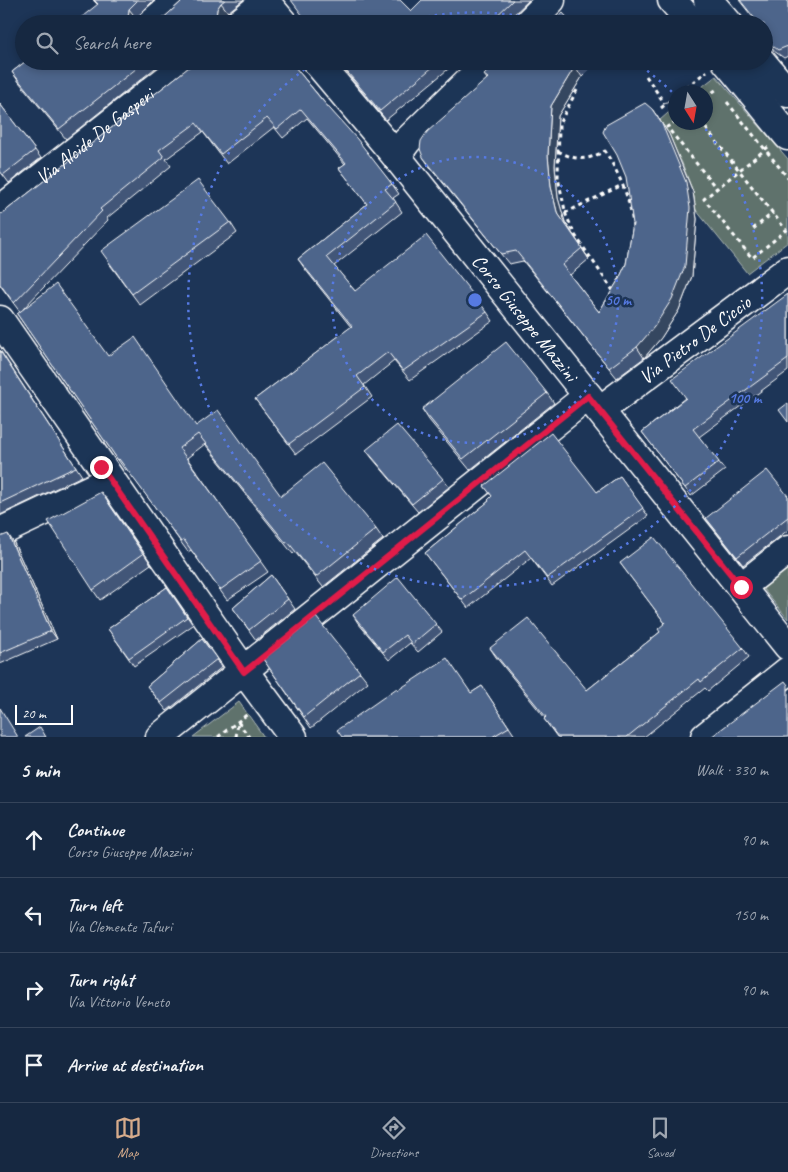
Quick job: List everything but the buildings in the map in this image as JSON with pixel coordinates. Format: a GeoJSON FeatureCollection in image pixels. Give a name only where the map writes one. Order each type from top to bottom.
{"type":"FeatureCollection","features":[{"type":"Feature","properties":{"kind":"street"},"geometry":{"type":"LineString","coordinates":[[161,15],[173,5],[169,0]]}},
{"type":"Feature","properties":{"kind":"street"},"geometry":{"type":"LineString","coordinates":[[536,15],[551,0]]}},
{"type":"Feature","properties":{"kind":"street"},"geometry":{"type":"LineString","coordinates":[[708,0],[721,15]]}},
{"type":"Feature","properties":{"kind":"street"},"geometry":{"type":"LineString","coordinates":[[249,15],[265,1],[277,15]]}},
{"type":"Feature","properties":{"kind":"street","name":"Via Alcide De Gasperi"},"geometry":{"type":"LineString","coordinates":[[0,210],[179,70]]}},
{"type":"Feature","properties":{"kind":"street","name":"Corso Giuseppe Mazzini"},"geometry":{"type":"LineString","coordinates":[[324,70],[396,156],[788,646]]}},
{"type":"Feature","properties":{"kind":"street"},"geometry":{"type":"LineString","coordinates":[[396,156],[407,141],[479,70]]}},
{"type":"Feature","properties":{"kind":"street"},"geometry":{"type":"LineString","coordinates":[[726,70],[787,134]]}},
{"type":"Feature","properties":{"kind":"street"},"geometry":{"type":"LineString","coordinates":[[769,70],[788,93]]}},
{"type":"Feature","properties":{"kind":"street","name":"Via Pietro De Ciccio"},"geometry":{"type":"LineString","coordinates":[[160,737],[594,403],[788,270]]}},
{"type":"Feature","properties":{"kind":"street"},"geometry":{"type":"LineString","coordinates":[[0,320],[244,672],[293,737]]}},
{"type":"Feature","properties":{"kind":"street"},"geometry":{"type":"LineString","coordinates":[[0,532],[110,480]]}},
{"type":"Feature","properties":{"kind":"street"},"geometry":{"type":"LineString","coordinates":[[741,587],[788,550]]}},
{"type":"Feature","properties":{"kind":"street"},"geometry":{"type":"LineString","coordinates":[[705,737],[788,672]]}},
{"type":"Feature","properties":{"kind":"path"},"geometry":{"type":"LineString","coordinates":[[690,85],[711,70]]}},
{"type":"Feature","properties":{"kind":"path"},"geometry":{"type":"LineString","coordinates":[[646,76],[665,104]]}},
{"type":"Feature","properties":{"kind":"path"},"geometry":{"type":"LineString","coordinates":[[713,92],[717,89],[788,178]]}},
{"type":"Feature","properties":{"kind":"path"},"geometry":{"type":"LineString","coordinates":[[577,90],[559,124],[558,178],[565,213],[575,235],[614,293],[618,286]]}},
{"type":"Feature","properties":{"kind":"path"},"geometry":{"type":"LineString","coordinates":[[661,108],[668,102]]}},
{"type":"Feature","properties":{"kind":"path"},"geometry":{"type":"LineString","coordinates":[[670,130],[716,189]]}},
{"type":"Feature","properties":{"kind":"path"},"geometry":{"type":"LineString","coordinates":[[707,130],[739,171],[787,230],[752,258],[704,199],[739,171],[765,149],[787,134]]}},
{"type":"Feature","properties":{"kind":"path"},"geometry":{"type":"LineString","coordinates":[[558,151],[575,160],[591,159],[605,151],[622,185],[633,220],[633,234]]}},
{"type":"Feature","properties":{"kind":"path"},"geometry":{"type":"LineString","coordinates":[[565,213],[622,185]]}},
{"type":"Feature","properties":{"kind":"path"},"geometry":{"type":"LineString","coordinates":[[753,229],[773,213]]}},
{"type":"Feature","properties":{"kind":"path"},"geometry":{"type":"LineString","coordinates":[[218,737],[265,701]]}},
{"type":"Feature","properties":{"kind":"path"},"geometry":{"type":"LineString","coordinates":[[236,737],[238,722]]}},
{"type":"Feature","properties":{"kind":"path"},"geometry":{"type":"LineString","coordinates":[[238,722],[249,737]]}},
{"type":"Feature","properties":{"kind":"green space"},"geometry":{"type":"Polygon","coordinates":[[[716,76],[788,159],[788,242],[747,273],[696,210],[693,192],[682,163],[660,120],[668,113],[668,130],[713,130],[713,85],[704,85],[716,76]]]}},
{"type":"Feature","properties":{"kind":"green space"},"geometry":{"type":"Polygon","coordinates":[[[788,559],[788,619],[757,582],[788,559]]]}},
{"type":"Feature","properties":{"kind":"green space"},"geometry":{"type":"Polygon","coordinates":[[[239,702],[264,737],[193,737],[239,702]]]}},
{"type":"Feature","properties":{"kind":"route"},"geometry":{"type":"LineString","coordinates":[[101,467],[244,672],[588,396],[741,587]]}}]}
